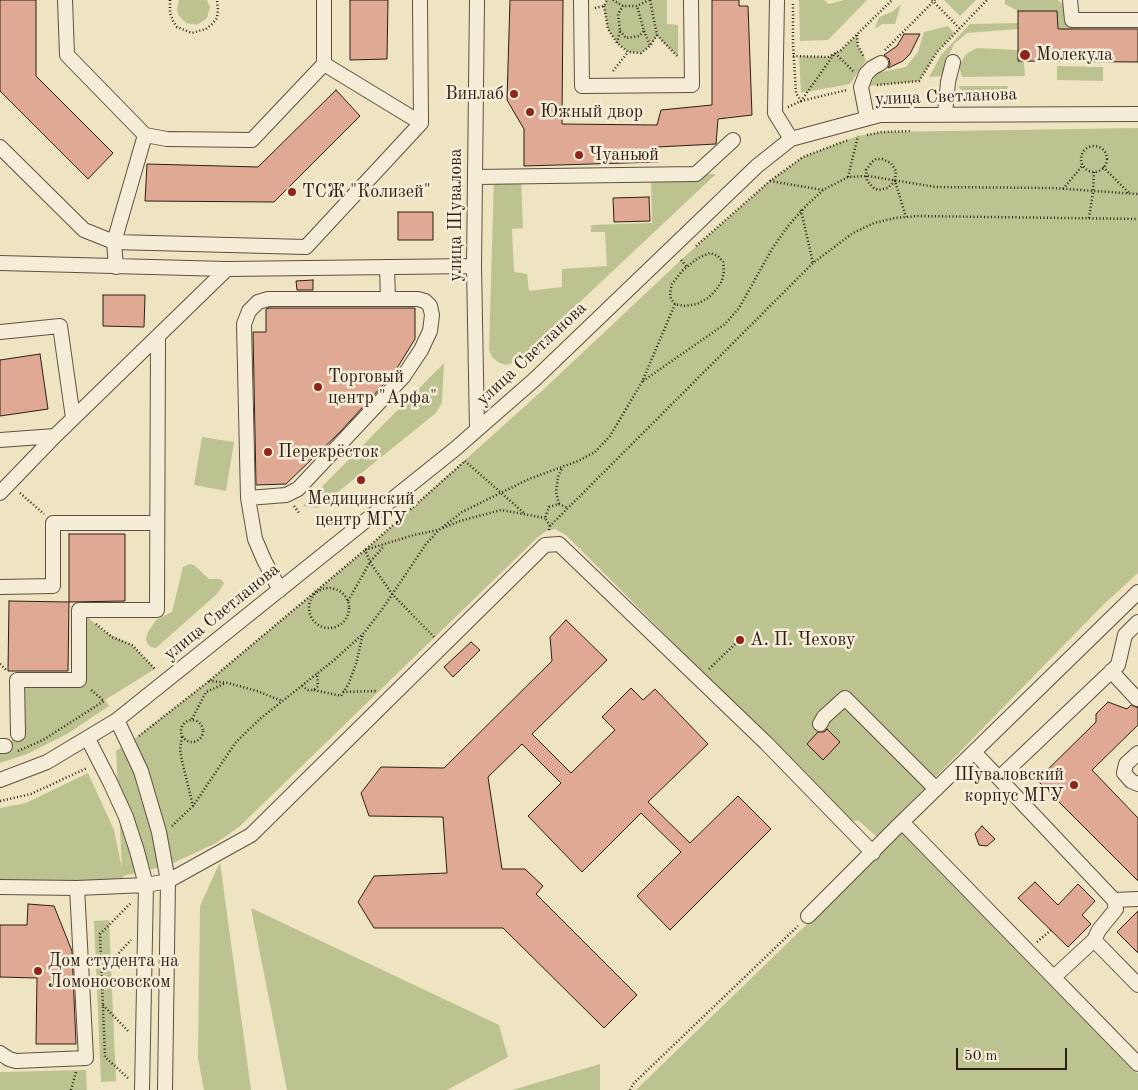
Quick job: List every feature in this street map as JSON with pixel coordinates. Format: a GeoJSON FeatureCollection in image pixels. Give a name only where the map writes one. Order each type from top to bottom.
{"type":"FeatureCollection","features":[{"type":"Feature","properties":{"kind":"street"},"geometry":{"type":"LineString","coordinates":[[65,0],[67,55],[145,135],[167,139],[252,140],[324,64],[324,0]]}},
{"type":"Feature","properties":{"kind":"street"},"geometry":{"type":"LineString","coordinates":[[0,147],[84,230],[114,242],[306,247],[422,123],[420,0]]}},
{"type":"Feature","properties":{"kind":"street","name":"улица Шувалова"},"geometry":{"type":"LineString","coordinates":[[477,0],[474,266],[477,430]]}},
{"type":"Feature","properties":{"kind":"street"},"geometry":{"type":"LineString","coordinates":[[582,0],[582,86],[692,85],[691,0]]}},
{"type":"Feature","properties":{"kind":"street"},"geometry":{"type":"LineString","coordinates":[[777,0],[775,113],[791,139]]}},
{"type":"Feature","properties":{"kind":"street"},"geometry":{"type":"LineString","coordinates":[[1070,0],[1072,20],[1138,20]]}},
{"type":"Feature","properties":{"kind":"street"},"geometry":{"type":"LineString","coordinates":[[867,118],[861,87],[866,74],[882,56]]}},
{"type":"Feature","properties":{"kind":"street"},"geometry":{"type":"LineString","coordinates":[[945,113],[953,62]]}},
{"type":"Feature","properties":{"kind":"street"},"geometry":{"type":"LineString","coordinates":[[324,64],[422,123]]}},
{"type":"Feature","properties":{"kind":"street","name":"улица Светланова"},"geometry":{"type":"LineString","coordinates":[[0,780],[46,762],[118,720],[280,590],[477,430],[534,380],[757,166],[791,139],[880,115],[945,113],[1138,114]]}},
{"type":"Feature","properties":{"kind":"street"},"geometry":{"type":"LineString","coordinates":[[116,267],[114,242],[145,135]]}},
{"type":"Feature","properties":{"kind":"street"},"geometry":{"type":"LineString","coordinates":[[475,177],[696,174],[732,140]]}},
{"type":"Feature","properties":{"kind":"street"},"geometry":{"type":"LineString","coordinates":[[0,263],[227,269],[474,266]]}},
{"type":"Feature","properties":{"kind":"street"},"geometry":{"type":"LineString","coordinates":[[387,267],[388,299]]}},
{"type":"Feature","properties":{"kind":"street"},"geometry":{"type":"LineString","coordinates":[[0,493],[54,436],[227,269]]}},
{"type":"Feature","properties":{"kind":"street"},"geometry":{"type":"LineString","coordinates":[[248,498],[286,495],[298,489],[402,377],[421,350],[430,331],[432,315],[430,306],[425,301],[418,299],[268,299],[258,302],[249,311],[244,324],[248,498],[255,538],[280,590]]}},
{"type":"Feature","properties":{"kind":"street"},"geometry":{"type":"LineString","coordinates":[[0,332],[60,326],[73,418]]}},
{"type":"Feature","properties":{"kind":"street"},"geometry":{"type":"LineString","coordinates":[[18,734],[18,680],[79,680],[79,610],[157,610],[158,336]]}},
{"type":"Feature","properties":{"kind":"street"},"geometry":{"type":"LineString","coordinates":[[0,440],[54,436]]}},
{"type":"Feature","properties":{"kind":"street"},"geometry":{"type":"LineString","coordinates":[[0,586],[53,586],[53,523],[156,523]]}},
{"type":"Feature","properties":{"kind":"street"},"geometry":{"type":"LineString","coordinates":[[0,888],[130,886],[168,881],[251,835],[545,545],[559,544],[766,743],[873,853]]}},
{"type":"Feature","properties":{"kind":"street"},"geometry":{"type":"LineString","coordinates":[[808,916],[1138,592]]}},
{"type":"Feature","properties":{"kind":"street"},"geometry":{"type":"LineString","coordinates":[[999,778],[1118,665],[1124,635],[1138,622]]}},
{"type":"Feature","properties":{"kind":"street"},"geometry":{"type":"LineString","coordinates":[[1111,671],[1137,699]]}},
{"type":"Feature","properties":{"kind":"street"},"geometry":{"type":"LineString","coordinates":[[820,724],[824,717],[845,698],[936,789]]}},
{"type":"Feature","properties":{"kind":"street"},"geometry":{"type":"LineString","coordinates":[[118,720],[140,771],[159,832],[168,881],[165,1090]]}},
{"type":"Feature","properties":{"kind":"street"},"geometry":{"type":"LineString","coordinates":[[88,739],[126,817],[146,884],[142,1090]]}},
{"type":"Feature","properties":{"kind":"street"},"geometry":{"type":"LineString","coordinates":[[974,752],[1114,900],[1116,909],[1099,930],[1094,940],[1054,977]]}},
{"type":"Feature","properties":{"kind":"street"},"geometry":{"type":"LineString","coordinates":[[1138,753],[1126,764],[1124,774],[1131,781],[1138,784]]}},
{"type":"Feature","properties":{"kind":"street"},"geometry":{"type":"LineString","coordinates":[[902,822],[1138,1064]]}},
{"type":"Feature","properties":{"kind":"street"},"geometry":{"type":"LineString","coordinates":[[0,1053],[16,1061],[86,1058],[77,888]]}},
{"type":"Feature","properties":{"kind":"street"},"geometry":{"type":"LineString","coordinates":[[1114,900],[1138,899]]}},
{"type":"Feature","properties":{"kind":"street"},"geometry":{"type":"LineString","coordinates":[[1094,940],[1138,985]]}},
{"type":"Feature","properties":{"kind":"path"},"geometry":{"type":"LineString","coordinates":[[170,0],[172,21],[178,27],[192,33],[206,29],[217,18],[217,0]]}},
{"type":"Feature","properties":{"kind":"path"},"geometry":{"type":"LineString","coordinates":[[613,0],[623,6],[638,6],[650,0],[657,35],[692,71]]}},
{"type":"Feature","properties":{"kind":"path"},"geometry":{"type":"LineString","coordinates":[[793,0],[796,93],[801,101],[835,53]]}},
{"type":"Feature","properties":{"kind":"path"},"geometry":{"type":"LineString","coordinates":[[776,55],[828,57],[841,50],[892,0]]}},
{"type":"Feature","properties":{"kind":"path"},"geometry":{"type":"LineString","coordinates":[[882,56],[933,0],[959,28],[987,0]]}},
{"type":"Feature","properties":{"kind":"path"},"geometry":{"type":"LineString","coordinates":[[604,6],[608,29],[617,44],[628,52],[641,53],[650,46],[657,35]]}},
{"type":"Feature","properties":{"kind":"path"},"geometry":{"type":"LineString","coordinates":[[617,44],[620,31],[618,14],[623,6]]}},
{"type":"Feature","properties":{"kind":"path"},"geometry":{"type":"LineString","coordinates":[[638,6],[650,46]]}},
{"type":"Feature","properties":{"kind":"path"},"geometry":{"type":"LineString","coordinates":[[620,31],[626,38],[639,36],[644,31]]}},
{"type":"Feature","properties":{"kind":"path"},"geometry":{"type":"LineString","coordinates":[[856,35],[858,46],[866,60]]}},
{"type":"Feature","properties":{"kind":"path"},"geometry":{"type":"LineString","coordinates":[[601,86],[628,52]]}},
{"type":"Feature","properties":{"kind":"path"},"geometry":{"type":"LineString","coordinates":[[835,53],[857,74]]}},
{"type":"Feature","properties":{"kind":"path"},"geometry":{"type":"LineString","coordinates":[[696,246],[770,181],[803,157],[858,136],[882,132],[918,130]]}},
{"type":"Feature","properties":{"kind":"path"},"geometry":{"type":"LineString","coordinates":[[848,177],[858,136]]}},
{"type":"Feature","properties":{"kind":"path"},"geometry":{"type":"LineString","coordinates":[[1093,146],[1101,148],[1106,155],[1106,164],[1094,172],[1090,171],[1081,162],[1082,153],[1093,146]]}},
{"type":"Feature","properties":{"kind":"path"},"geometry":{"type":"LineString","coordinates":[[895,181],[888,188],[878,190],[870,185],[866,176],[868,166],[872,162],[882,159],[887,160],[894,166],[895,181],[906,217]]}},
{"type":"Feature","properties":{"kind":"path"},"geometry":{"type":"LineString","coordinates":[[1063,189],[1083,165]]}},
{"type":"Feature","properties":{"kind":"path"},"geometry":{"type":"LineString","coordinates":[[1103,167],[1130,194]]}},
{"type":"Feature","properties":{"kind":"path"},"geometry":{"type":"LineString","coordinates":[[1089,218],[1094,192],[1094,172]]}},
{"type":"Feature","properties":{"kind":"path"},"geometry":{"type":"LineString","coordinates":[[642,382],[725,324],[740,308],[772,248],[788,226],[823,190],[848,177],[866,176],[936,187],[1063,189],[1138,194]]}},
{"type":"Feature","properties":{"kind":"path"},"geometry":{"type":"LineString","coordinates":[[770,181],[823,190]]}},
{"type":"Feature","properties":{"kind":"path"},"geometry":{"type":"LineString","coordinates":[[802,210],[813,263]]}},
{"type":"Feature","properties":{"kind":"path"},"geometry":{"type":"LineString","coordinates":[[545,545],[550,526],[813,263],[853,233],[874,223],[906,217],[1138,218]]}},
{"type":"Feature","properties":{"kind":"path"},"geometry":{"type":"LineString","coordinates":[[710,254],[718,256],[723,262],[724,271],[722,281],[716,290],[702,301],[684,306],[675,304],[671,299],[670,293],[672,284],[682,271],[698,258],[710,254]]}},
{"type":"Feature","properties":{"kind":"path"},"geometry":{"type":"LineString","coordinates":[[681,260],[687,267]]}},
{"type":"Feature","properties":{"kind":"path"},"geometry":{"type":"LineString","coordinates":[[172,826],[193,806],[236,742],[261,718],[364,633],[426,544],[438,530],[462,512],[502,492],[529,479],[562,468],[595,452],[610,436],[642,382],[660,344],[675,304]]}},
{"type":"Feature","properties":{"kind":"path"},"geometry":{"type":"LineString","coordinates":[[128,744],[209,681],[315,592],[465,461],[525,514]]}},
{"type":"Feature","properties":{"kind":"path"},"geometry":{"type":"LineString","coordinates":[[559,504],[556,492],[558,477],[562,468]]}},
{"type":"Feature","properties":{"kind":"path"},"geometry":{"type":"LineString","coordinates":[[10,483],[53,523]]}},
{"type":"Feature","properties":{"kind":"path"},"geometry":{"type":"LineString","coordinates":[[545,518],[549,507],[559,504],[568,508]]}},
{"type":"Feature","properties":{"kind":"path"},"geometry":{"type":"LineString","coordinates":[[365,550],[501,510],[545,518],[550,526]]}},
{"type":"Feature","properties":{"kind":"path"},"geometry":{"type":"LineString","coordinates":[[348,601],[370,562],[385,545]]}},
{"type":"Feature","properties":{"kind":"path"},"geometry":{"type":"LineString","coordinates":[[365,550],[370,562],[392,594],[442,646]]}},
{"type":"Feature","properties":{"kind":"path"},"geometry":{"type":"LineString","coordinates":[[326,588],[333,588],[345,595],[348,601],[349,614],[342,624],[336,628],[324,628],[313,621],[310,615],[310,602],[315,592],[326,588]]}},
{"type":"Feature","properties":{"kind":"path"},"geometry":{"type":"LineString","coordinates":[[100,628],[112,637],[132,645],[155,669]]}},
{"type":"Feature","properties":{"kind":"path"},"geometry":{"type":"LineString","coordinates":[[302,686],[308,690],[341,696],[356,664],[364,633]]}},
{"type":"Feature","properties":{"kind":"path"},"geometry":{"type":"LineString","coordinates":[[699,679],[735,644]]}},
{"type":"Feature","properties":{"kind":"path"},"geometry":{"type":"LineString","coordinates":[[314,690],[318,686],[317,673]]}},
{"type":"Feature","properties":{"kind":"path"},"geometry":{"type":"LineString","coordinates":[[8,747],[43,740],[104,701],[79,680]]}},
{"type":"Feature","properties":{"kind":"path"},"geometry":{"type":"LineString","coordinates":[[209,681],[228,683],[257,691],[282,701]]}},
{"type":"Feature","properties":{"kind":"path"},"geometry":{"type":"LineString","coordinates":[[192,719],[206,692],[228,683]]}},
{"type":"Feature","properties":{"kind":"path"},"geometry":{"type":"LineString","coordinates":[[343,692],[398,690]]}},
{"type":"Feature","properties":{"kind":"path"},"geometry":{"type":"LineString","coordinates":[[182,737],[185,740],[196,741],[202,736],[202,725],[192,719],[185,721],[181,727],[180,749],[193,806]]}},
{"type":"Feature","properties":{"kind":"path"},"geometry":{"type":"LineString","coordinates":[[0,801],[31,794],[99,761]]}},
{"type":"Feature","properties":{"kind":"path"},"geometry":{"type":"LineString","coordinates":[[130,886],[131,912]]}},
{"type":"Feature","properties":{"kind":"path"},"geometry":{"type":"LineString","coordinates":[[131,903],[100,934],[105,1057],[131,1081],[131,1072]]}},
{"type":"Feature","properties":{"kind":"path"},"geometry":{"type":"LineString","coordinates":[[630,1090],[633,1084],[808,916]]}},
{"type":"Feature","properties":{"kind":"path"},"geometry":{"type":"LineString","coordinates":[[1028,951],[1050,930]]}},
{"type":"Feature","properties":{"kind":"path"},"geometry":{"type":"LineString","coordinates":[[101,972],[132,939],[132,948]]}},
{"type":"Feature","properties":{"kind":"path"},"geometry":{"type":"LineString","coordinates":[[102,1004],[132,1035],[132,1028]]}},
{"type":"Feature","properties":{"kind":"green space"},"geometry":{"type":"Polygon","coordinates":[[[179,0],[207,0],[210,7],[207,18],[197,25],[186,23],[178,15],[179,0]]]}},
{"type":"Feature","properties":{"kind":"green space"},"geometry":{"type":"Polygon","coordinates":[[[607,0],[667,0],[667,24],[678,25],[678,57],[657,36],[650,46],[641,53],[628,52],[617,43],[608,29],[604,6],[607,0]]]}},
{"type":"Feature","properties":{"kind":"green space"},"geometry":{"type":"Polygon","coordinates":[[[799,0],[824,0],[829,4],[844,0],[867,0],[828,40],[800,41],[799,0]]]}},
{"type":"Feature","properties":{"kind":"green space"},"geometry":{"type":"Polygon","coordinates":[[[944,0],[976,0],[960,16],[944,0]]]}},
{"type":"Feature","properties":{"kind":"green space"},"geometry":{"type":"Polygon","coordinates":[[[1005,0],[1058,0],[1080,20],[1080,29],[1058,29],[1056,11],[1018,11],[1005,4],[1005,0]]]}},
{"type":"Feature","properties":{"kind":"green space"},"geometry":{"type":"Polygon","coordinates":[[[901,4],[895,24],[882,24],[875,29],[879,17],[892,12],[901,4]]]}},
{"type":"Feature","properties":{"kind":"green space"},"geometry":{"type":"Polygon","coordinates":[[[1018,23],[1018,29],[967,33],[954,44],[942,76],[929,77],[941,55],[970,24],[1018,23]]]}},
{"type":"Feature","properties":{"kind":"green space"},"geometry":{"type":"Polygon","coordinates":[[[948,26],[954,33],[937,52],[919,81],[869,86],[877,73],[906,67],[918,52],[924,32],[948,26]]]}},
{"type":"Feature","properties":{"kind":"green space"},"geometry":{"type":"Polygon","coordinates":[[[857,35],[858,46],[866,60],[850,84],[801,93],[799,56],[828,57],[841,50],[857,35]]]}},
{"type":"Feature","properties":{"kind":"green space"},"geometry":{"type":"Polygon","coordinates":[[[977,48],[1018,50],[1024,61],[1025,76],[962,77],[959,66],[966,54],[977,48]]]}},
{"type":"Feature","properties":{"kind":"green space"},"geometry":{"type":"Polygon","coordinates":[[[1057,66],[1103,67],[1103,81],[1057,80],[1057,66]]]}},
{"type":"Feature","properties":{"kind":"green space"},"geometry":{"type":"Polygon","coordinates":[[[958,86],[1008,86],[1007,91],[963,92],[958,86]]]}},
{"type":"Feature","properties":{"kind":"green space"},"geometry":{"type":"Polygon","coordinates":[[[1138,128],[1138,573],[1103,605],[877,837],[858,820],[849,819],[566,535],[555,529],[546,531],[537,538],[239,827],[216,843],[169,865],[123,876],[124,882],[0,883],[0,808],[26,803],[88,773],[114,830],[122,868],[116,751],[209,681],[365,550],[544,389],[681,260],[770,181],[803,157],[858,136],[882,132],[1138,128]]]}},
{"type":"Feature","properties":{"kind":"green space"},"geometry":{"type":"Polygon","coordinates":[[[716,174],[516,362],[506,365],[492,357],[489,350],[494,177],[521,176],[523,228],[512,229],[514,272],[527,274],[529,291],[562,287],[562,269],[607,266],[605,232],[591,232],[591,225],[652,223],[651,175],[716,174]]]}},
{"type":"Feature","properties":{"kind":"green space"},"geometry":{"type":"Polygon","coordinates":[[[444,363],[442,403],[436,413],[318,508],[303,506],[444,363]]]}},
{"type":"Feature","properties":{"kind":"green space"},"geometry":{"type":"Polygon","coordinates":[[[202,437],[234,442],[226,491],[194,485],[202,437]]]}},
{"type":"Feature","properties":{"kind":"green space"},"geometry":{"type":"Polygon","coordinates":[[[189,564],[194,565],[209,579],[221,579],[224,583],[218,593],[156,648],[151,647],[146,639],[148,632],[156,620],[172,612],[183,567],[189,564]]]}},
{"type":"Feature","properties":{"kind":"green space"},"geometry":{"type":"Polygon","coordinates":[[[79,610],[106,633],[132,645],[155,669],[105,700],[109,706],[67,734],[27,754],[0,763],[0,753],[18,734],[17,680],[79,679],[79,610]]]}},
{"type":"Feature","properties":{"kind":"green space"},"geometry":{"type":"Polygon","coordinates":[[[902,832],[1138,1074],[1138,1090],[636,1090],[902,832]]]}},
{"type":"Feature","properties":{"kind":"green space"},"geometry":{"type":"Polygon","coordinates":[[[220,862],[251,1090],[204,1090],[198,1058],[200,906],[220,862]]]}},
{"type":"Feature","properties":{"kind":"green space"},"geometry":{"type":"Polygon","coordinates":[[[251,908],[499,1025],[508,1057],[447,1090],[287,1090],[251,908]]]}},
{"type":"Feature","properties":{"kind":"green space"},"geometry":{"type":"Polygon","coordinates":[[[109,920],[116,1081],[101,1082],[94,921],[109,920]]]}},
{"type":"Feature","properties":{"kind":"green space"},"geometry":{"type":"Polygon","coordinates":[[[600,1064],[600,1090],[512,1090],[600,1064]]]}},
{"type":"Feature","properties":{"kind":"green space"},"geometry":{"type":"Polygon","coordinates":[[[86,1070],[87,1090],[0,1090],[0,1072],[86,1070]]]}},
{"type":"Feature","properties":{"kind":"building"},"geometry":{"type":"Polygon","coordinates":[[[0,0],[36,0],[36,76],[113,153],[88,179],[0,91],[0,0]]]}},
{"type":"Feature","properties":{"kind":"building"},"geometry":{"type":"Polygon","coordinates":[[[350,0],[388,0],[387,59],[350,60],[350,0]]]}},
{"type":"Feature","properties":{"kind":"building"},"geometry":{"type":"Polygon","coordinates":[[[510,0],[563,0],[562,124],[657,125],[661,110],[712,105],[712,0],[739,0],[739,6],[748,6],[752,115],[718,119],[716,144],[657,147],[659,162],[524,166],[524,129],[507,100],[510,0]]]}},
{"type":"Feature","properties":{"kind":"building"},"geometry":{"type":"Polygon","coordinates":[[[1018,11],[1057,11],[1058,29],[1138,29],[1138,62],[1018,61],[1018,11]]]}},
{"type":"Feature","properties":{"kind":"building"},"geometry":{"type":"Polygon","coordinates":[[[904,34],[920,34],[910,54],[903,61],[888,68],[890,64],[889,59],[884,55],[897,46],[904,34]]]}},
{"type":"Feature","properties":{"kind":"building"},"geometry":{"type":"Polygon","coordinates":[[[336,90],[360,116],[274,202],[145,201],[147,164],[258,167],[336,90]]]}},
{"type":"Feature","properties":{"kind":"building"},"geometry":{"type":"Polygon","coordinates":[[[649,197],[650,221],[614,222],[613,198],[649,197]]]}},
{"type":"Feature","properties":{"kind":"building"},"geometry":{"type":"Polygon","coordinates":[[[398,212],[433,212],[433,240],[398,240],[398,212]]]}},
{"type":"Feature","properties":{"kind":"building"},"geometry":{"type":"Polygon","coordinates":[[[313,280],[313,290],[297,290],[296,281],[313,280]]]}},
{"type":"Feature","properties":{"kind":"building"},"geometry":{"type":"Polygon","coordinates":[[[103,295],[145,295],[144,327],[103,326],[103,295]]]}},
{"type":"Feature","properties":{"kind":"building","name":"Торговый центр \"Арфа\""},"geometry":{"type":"Polygon","coordinates":[[[415,308],[415,339],[394,373],[340,432],[286,484],[256,485],[253,332],[266,332],[266,309],[415,308]]]}},
{"type":"Feature","properties":{"kind":"building"},"geometry":{"type":"Polygon","coordinates":[[[40,354],[48,409],[0,416],[0,360],[40,354]]]}},
{"type":"Feature","properties":{"kind":"building"},"geometry":{"type":"Polygon","coordinates":[[[69,534],[125,534],[125,601],[69,602],[69,534]]]}},
{"type":"Feature","properties":{"kind":"building"},"geometry":{"type":"Polygon","coordinates":[[[9,601],[69,602],[68,671],[8,671],[9,601]]]}},
{"type":"Feature","properties":{"kind":"building"},"geometry":{"type":"Polygon","coordinates":[[[566,620],[607,660],[532,734],[571,773],[615,730],[602,717],[631,688],[643,700],[655,689],[708,744],[648,802],[690,843],[738,796],[771,829],[670,930],[637,896],[681,852],[641,813],[582,872],[528,816],[561,783],[522,744],[488,777],[502,869],[525,869],[543,886],[536,894],[637,995],[604,1028],[503,928],[374,928],[358,902],[374,876],[447,873],[443,817],[369,816],[361,793],[381,767],[444,768],[552,661],[550,637],[566,620]]]}},
{"type":"Feature","properties":{"kind":"building"},"geometry":{"type":"Polygon","coordinates":[[[471,642],[480,650],[453,677],[444,667],[471,642]]]}},
{"type":"Feature","properties":{"kind":"building","name":"Шуваловский корпус МГУ"},"geometry":{"type":"Polygon","coordinates":[[[1108,702],[1127,709],[1131,705],[1138,708],[1138,725],[1092,770],[1138,818],[1138,881],[1037,780],[1096,722],[1096,714],[1108,702]]]}},
{"type":"Feature","properties":{"kind":"building"},"geometry":{"type":"Polygon","coordinates":[[[827,729],[840,742],[823,760],[807,744],[818,732],[824,732],[827,729]]]}},
{"type":"Feature","properties":{"kind":"building"},"geometry":{"type":"Polygon","coordinates":[[[982,826],[995,839],[987,846],[979,845],[975,834],[982,826]]]}},
{"type":"Feature","properties":{"kind":"building"},"geometry":{"type":"Polygon","coordinates":[[[1035,882],[1058,905],[1078,884],[1095,901],[1082,915],[1091,924],[1068,947],[1018,898],[1035,882]]]}},
{"type":"Feature","properties":{"kind":"building","name":"Дом студента на Ломоносовском"},"geometry":{"type":"Polygon","coordinates":[[[28,904],[54,906],[72,951],[76,1044],[36,1044],[37,978],[0,977],[0,925],[27,925],[28,904]]]}},
{"type":"Feature","properties":{"kind":"building"},"geometry":{"type":"Polygon","coordinates":[[[1138,911],[1138,953],[1117,932],[1138,911]]]}},
{"type":"Feature","properties":{"kind":"place","name":"Молекула"},"geometry":{"type":"Point","coordinates":[1025,55]}},
{"type":"Feature","properties":{"kind":"place","name":"Винлаб"},"geometry":{"type":"Point","coordinates":[514,94]}},
{"type":"Feature","properties":{"kind":"place","name":"Южный двор"},"geometry":{"type":"Point","coordinates":[530,112]}},
{"type":"Feature","properties":{"kind":"place","name":"Чуаньюй"},"geometry":{"type":"Point","coordinates":[579,155]}},
{"type":"Feature","properties":{"kind":"place","name":"ТСЖ \"Колизей\""},"geometry":{"type":"Point","coordinates":[292,192]}},
{"type":"Feature","properties":{"kind":"place","name":"Торговый центр \"Арфа\""},"geometry":{"type":"Point","coordinates":[318,387]}},
{"type":"Feature","properties":{"kind":"place","name":"Перекрёсток"},"geometry":{"type":"Point","coordinates":[268,452]}},
{"type":"Feature","properties":{"kind":"place","name":"Медицинский центр МГУ"},"geometry":{"type":"Point","coordinates":[361,480]}},
{"type":"Feature","properties":{"kind":"place","name":"А. П. Чехову"},"geometry":{"type":"Point","coordinates":[740,640]}},
{"type":"Feature","properties":{"kind":"place","name":"Шуваловский корпус МГУ"},"geometry":{"type":"Point","coordinates":[1074,785]}},
{"type":"Feature","properties":{"kind":"place","name":"Дом студента на Ломоносовском"},"geometry":{"type":"Point","coordinates":[38,971]}}]}
